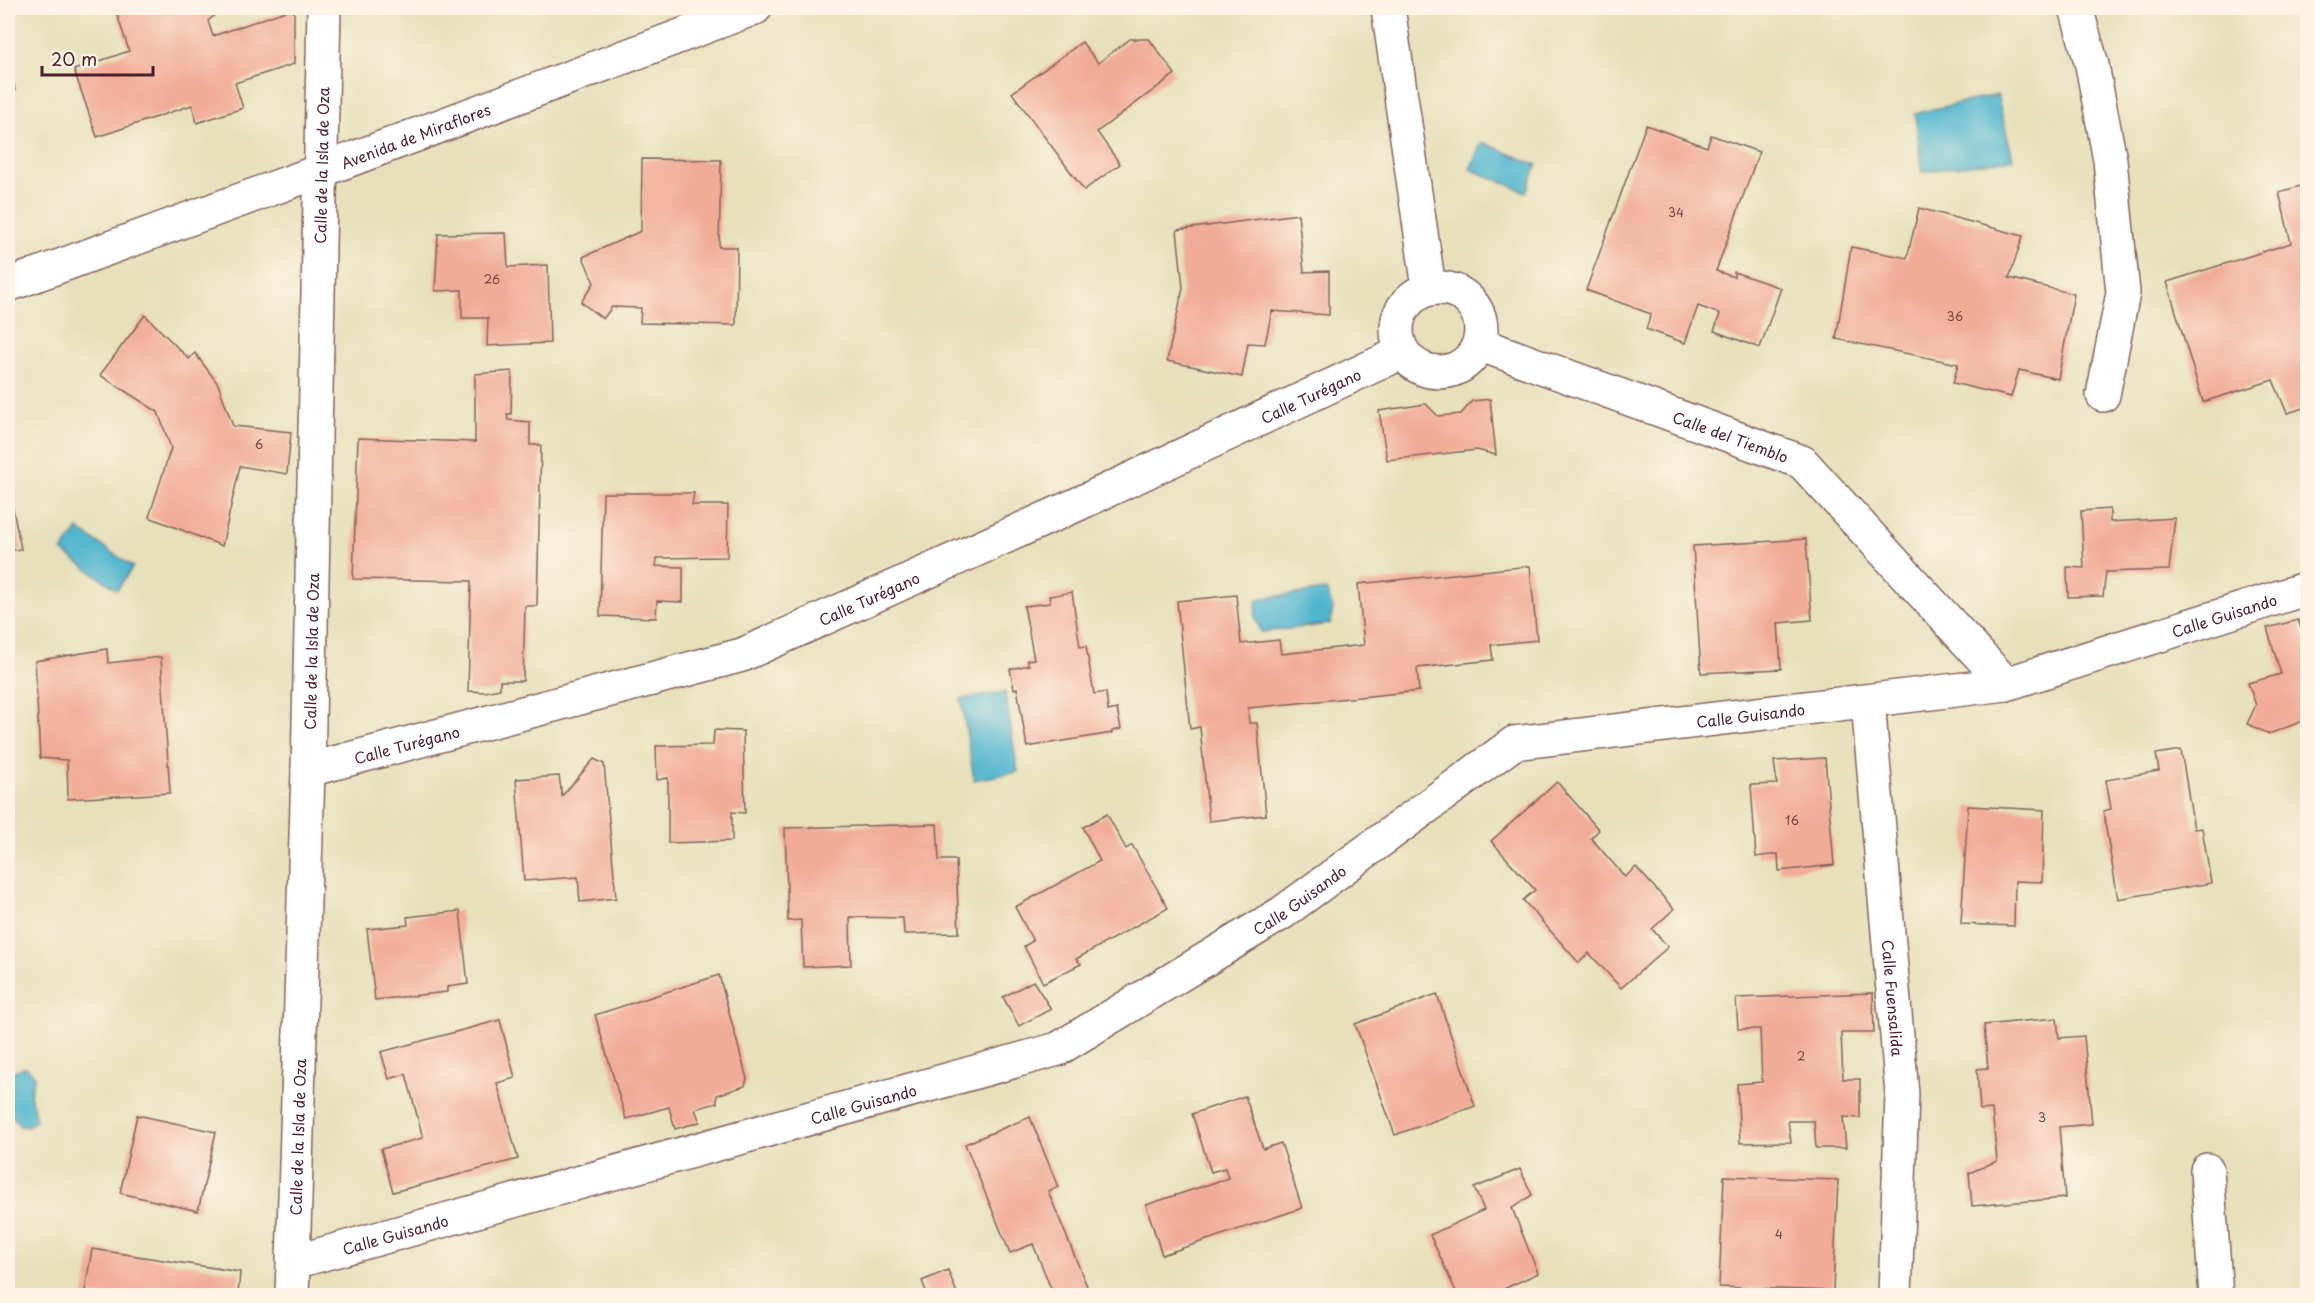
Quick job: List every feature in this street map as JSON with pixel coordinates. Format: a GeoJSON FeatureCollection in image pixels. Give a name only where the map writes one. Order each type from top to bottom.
{"type":"FeatureCollection","features":[{"type":"Feature","properties":{"kind":"street","name":"Calle de la Isla de Oza"},"geometry":{"type":"LineString","coordinates":[[292,1296],[308,770],[324,8]]}},
{"type":"Feature","properties":{"kind":"street","name":"Avenida de Miraflores"},"geometry":{"type":"LineString","coordinates":[[8,285],[755,8]]}},
{"type":"Feature","properties":{"kind":"street"},"geometry":{"type":"LineString","coordinates":[[1388,8],[1429,288]]}},
{"type":"Feature","properties":{"kind":"street"},"geometry":{"type":"LineString","coordinates":[[2076,8],[2092,65],[2110,160],[2123,293],[2103,396]]}},
{"type":"Feature","properties":{"kind":"street"},"geometry":{"type":"LineString","coordinates":[[1442,287],[1455,290],[1466,296],[1475,306],[1482,331],[1479,344],[1473,356],[1463,365],[1450,371],[1437,373],[1424,369],[1412,363],[1403,352],[1397,333],[1400,313],[1412,297],[1429,288],[1442,287]]}},
{"type":"Feature","properties":{"kind":"street","name":"Calle del Tiemblo"},"geometry":{"type":"LineString","coordinates":[[1479,344],[1802,462],[2006,684]]}},
{"type":"Feature","properties":{"kind":"street","name":"Calle Turégano"},"geometry":{"type":"LineString","coordinates":[[308,770],[742,655],[1078,504],[1403,352]]}},
{"type":"Feature","properties":{"kind":"street","name":"Calle Guisando"},"geometry":{"type":"LineString","coordinates":[[294,1262],[1058,1048],[1282,913],[1514,743],[2006,684],[2307,588]]}},
{"type":"Feature","properties":{"kind":"street","name":"Calle Fuensalida"},"geometry":{"type":"LineString","coordinates":[[1868,702],[1902,1094],[1895,1296]]}},
{"type":"Feature","properties":{"kind":"street"},"geometry":{"type":"LineString","coordinates":[[2207,1170],[2216,1296]]}},
{"type":"Feature","properties":{"kind":"water"},"geometry":{"type":"Polygon","coordinates":[[[1997,95],[2013,159],[1922,172],[1915,113],[1997,95]]]}},
{"type":"Feature","properties":{"kind":"water"},"geometry":{"type":"Polygon","coordinates":[[[1482,142],[1537,165],[1526,192],[1470,169],[1482,142]]]}},
{"type":"Feature","properties":{"kind":"water"},"geometry":{"type":"Polygon","coordinates":[[[78,529],[133,567],[117,590],[62,551],[78,529]]]}},
{"type":"Feature","properties":{"kind":"water"},"geometry":{"type":"Polygon","coordinates":[[[1326,590],[1333,608],[1330,624],[1261,632],[1255,617],[1257,599],[1326,590]]]}},
{"type":"Feature","properties":{"kind":"water"},"geometry":{"type":"Polygon","coordinates":[[[1005,692],[1018,772],[974,780],[961,699],[1005,692]]]}},
{"type":"Feature","properties":{"kind":"water"},"geometry":{"type":"Polygon","coordinates":[[[26,1067],[35,1076],[30,1093],[36,1120],[28,1127],[20,1126],[8,1110],[8,1082],[11,1072],[26,1067]]]}},
{"type":"Feature","properties":{"kind":"building"},"geometry":{"type":"Polygon","coordinates":[[[115,8],[212,8],[215,15],[208,21],[213,36],[294,8],[294,64],[235,83],[243,108],[197,123],[192,105],[97,137],[74,70],[129,51],[115,8]]]}},
{"type":"Feature","properties":{"kind":"building"},"geometry":{"type":"Polygon","coordinates":[[[485,8],[522,8],[522,11],[486,14],[485,8]]]}},
{"type":"Feature","properties":{"kind":"building"},"geometry":{"type":"Polygon","coordinates":[[[1130,39],[1149,39],[1175,74],[1097,132],[1120,164],[1084,190],[1012,93],[1082,42],[1098,63],[1130,39]]]}},
{"type":"Feature","properties":{"kind":"building"},"geometry":{"type":"Polygon","coordinates":[[[8,58],[15,90],[8,92],[8,58]]]}},
{"type":"Feature","properties":{"kind":"building"},"geometry":{"type":"Polygon","coordinates":[[[1646,125],[1707,147],[1711,135],[1759,152],[1716,271],[1734,277],[1734,272],[1781,288],[1760,348],[1714,331],[1720,314],[1698,306],[1685,343],[1646,329],[1651,314],[1586,290],[1646,125]]]}},
{"type":"Feature","properties":{"kind":"building"},"geometry":{"type":"Polygon","coordinates":[[[642,159],[721,160],[719,247],[737,247],[736,325],[640,323],[641,308],[612,307],[603,319],[581,302],[594,283],[583,257],[641,231],[642,159]]]}},
{"type":"Feature","properties":{"kind":"building"},"geometry":{"type":"Polygon","coordinates":[[[2308,184],[2308,407],[2287,413],[2273,380],[2203,402],[2167,282],[2291,243],[2279,192],[2308,184]]]}},
{"type":"Feature","properties":{"kind":"building"},"geometry":{"type":"Polygon","coordinates":[[[1919,208],[2023,236],[2009,278],[2074,294],[2058,379],[2019,370],[2011,397],[1953,383],[1958,364],[1836,339],[1851,247],[1907,258],[1919,208]]]}},
{"type":"Feature","properties":{"kind":"building"},"geometry":{"type":"Polygon","coordinates":[[[1298,214],[1304,272],[1329,271],[1329,315],[1272,311],[1265,344],[1248,343],[1242,377],[1167,361],[1183,288],[1177,230],[1298,214]]]}},
{"type":"Feature","properties":{"kind":"building"},"geometry":{"type":"Polygon","coordinates":[[[506,233],[508,267],[548,265],[550,343],[487,346],[488,318],[462,318],[462,290],[435,291],[438,234],[506,233]]]}},
{"type":"Feature","properties":{"kind":"building"},"geometry":{"type":"Polygon","coordinates":[[[145,315],[189,359],[195,353],[218,384],[233,426],[291,432],[287,474],[240,466],[222,546],[149,517],[171,448],[158,412],[100,375],[145,315]]]}},
{"type":"Feature","properties":{"kind":"building"},"geometry":{"type":"Polygon","coordinates":[[[512,371],[511,414],[507,414],[508,420],[530,422],[530,445],[541,445],[537,606],[525,606],[523,681],[500,681],[500,689],[485,692],[468,691],[471,581],[353,579],[358,438],[475,442],[475,374],[512,371]]]}},
{"type":"Feature","properties":{"kind":"building"},"geometry":{"type":"Polygon","coordinates":[[[1490,399],[1496,455],[1477,450],[1387,460],[1379,411],[1426,404],[1438,416],[1461,414],[1472,401],[1490,399]]]}},
{"type":"Feature","properties":{"kind":"building"},"geometry":{"type":"Polygon","coordinates":[[[8,484],[21,549],[8,551],[8,484]]]}},
{"type":"Feature","properties":{"kind":"building"},"geometry":{"type":"Polygon","coordinates":[[[603,493],[694,493],[692,505],[728,505],[727,557],[657,558],[656,566],[683,567],[683,602],[657,601],[656,618],[600,616],[603,493]]]}},
{"type":"Feature","properties":{"kind":"building"},"geometry":{"type":"Polygon","coordinates":[[[2110,509],[2110,522],[2175,518],[2169,570],[2106,572],[2103,596],[2068,597],[2067,567],[2084,568],[2081,511],[2110,509]]]}},
{"type":"Feature","properties":{"kind":"building"},"geometry":{"type":"Polygon","coordinates":[[[1806,539],[1812,620],[1778,623],[1781,669],[1701,673],[1693,546],[1806,539]]]}},
{"type":"Feature","properties":{"kind":"building"},"geometry":{"type":"Polygon","coordinates":[[[1530,566],[1537,640],[1491,645],[1493,660],[1417,668],[1419,691],[1248,708],[1249,723],[1257,723],[1266,815],[1209,821],[1200,727],[1190,729],[1177,601],[1236,595],[1241,644],[1279,640],[1281,654],[1364,645],[1358,584],[1530,566]]]}},
{"type":"Feature","properties":{"kind":"building"},"geometry":{"type":"Polygon","coordinates":[[[1072,592],[1080,647],[1086,646],[1094,694],[1106,692],[1108,711],[1117,709],[1121,729],[1112,731],[1112,733],[1027,747],[1017,688],[1014,689],[1010,669],[1029,665],[1027,660],[1034,659],[1024,606],[1050,603],[1049,596],[1072,592]]]}},
{"type":"Feature","properties":{"kind":"building"},"geometry":{"type":"Polygon","coordinates":[[[2298,620],[2308,647],[2308,723],[2303,721],[2269,734],[2247,724],[2256,705],[2248,683],[2281,674],[2267,628],[2298,620]]]}},
{"type":"Feature","properties":{"kind":"building"},"geometry":{"type":"Polygon","coordinates":[[[107,649],[108,663],[161,657],[170,793],[68,799],[67,760],[40,758],[35,661],[107,649]]]}},
{"type":"Feature","properties":{"kind":"building"},"geometry":{"type":"Polygon","coordinates":[[[714,730],[743,731],[745,813],[732,812],[732,841],[668,843],[668,778],[657,780],[656,746],[713,745],[714,730]]]}},
{"type":"Feature","properties":{"kind":"building"},"geometry":{"type":"Polygon","coordinates":[[[2181,750],[2194,829],[2202,828],[2211,883],[2118,899],[2103,811],[2111,809],[2106,780],[2159,771],[2156,754],[2181,750]]]}},
{"type":"Feature","properties":{"kind":"building"},"geometry":{"type":"Polygon","coordinates":[[[1825,758],[1834,865],[1779,871],[1778,854],[1756,857],[1751,785],[1777,784],[1774,761],[1825,758]]]}},
{"type":"Feature","properties":{"kind":"building"},"geometry":{"type":"Polygon","coordinates":[[[594,759],[604,764],[616,898],[580,902],[578,877],[524,881],[516,779],[559,776],[562,796],[594,759]]]}},
{"type":"Feature","properties":{"kind":"building"},"geometry":{"type":"Polygon","coordinates":[[[1557,782],[1599,830],[1591,838],[1625,877],[1636,867],[1674,909],[1652,929],[1668,947],[1621,988],[1589,953],[1579,963],[1523,900],[1535,890],[1491,841],[1557,782]]]}},
{"type":"Feature","properties":{"kind":"building"},"geometry":{"type":"Polygon","coordinates":[[[1968,806],[2044,810],[2042,882],[2015,881],[2014,926],[1961,924],[1968,806]]]}},
{"type":"Feature","properties":{"kind":"building"},"geometry":{"type":"Polygon","coordinates":[[[1107,814],[1126,849],[1132,845],[1168,908],[1076,959],[1081,964],[1043,983],[1024,946],[1033,941],[1015,907],[1100,861],[1083,827],[1107,814]]]}},
{"type":"Feature","properties":{"kind":"building"},"geometry":{"type":"Polygon","coordinates":[[[937,824],[939,860],[956,860],[959,933],[904,934],[903,918],[850,917],[851,965],[803,967],[801,920],[788,921],[785,828],[937,824]]]}},
{"type":"Feature","properties":{"kind":"building"},"geometry":{"type":"Polygon","coordinates":[[[460,911],[468,984],[447,987],[447,992],[375,1000],[367,929],[408,925],[407,917],[460,911]]]}},
{"type":"Feature","properties":{"kind":"building"},"geometry":{"type":"Polygon","coordinates":[[[719,975],[747,1079],[745,1086],[717,1095],[717,1103],[695,1109],[700,1122],[675,1129],[669,1107],[626,1119],[595,1015],[719,975]]]}},
{"type":"Feature","properties":{"kind":"building"},"geometry":{"type":"Polygon","coordinates":[[[1033,981],[1051,1009],[1019,1026],[1003,997],[1033,981]]]}},
{"type":"Feature","properties":{"kind":"building"},"geometry":{"type":"Polygon","coordinates":[[[1873,993],[1874,1033],[1841,1033],[1843,1079],[1860,1079],[1860,1118],[1843,1117],[1846,1148],[1816,1148],[1814,1121],[1788,1121],[1791,1142],[1740,1143],[1737,1084],[1762,1082],[1760,1029],[1738,1029],[1736,998],[1873,993]]]}},
{"type":"Feature","properties":{"kind":"building"},"geometry":{"type":"Polygon","coordinates":[[[1437,994],[1475,1106],[1395,1135],[1355,1024],[1437,994]]]}},
{"type":"Feature","properties":{"kind":"building"},"geometry":{"type":"Polygon","coordinates":[[[2057,1018],[2059,1038],[2084,1036],[2092,1124],[2059,1127],[2065,1198],[1972,1206],[1969,1173],[1997,1161],[1992,1109],[1980,1110],[1977,1069],[1988,1068],[1984,1025],[2057,1018]]]}},
{"type":"Feature","properties":{"kind":"building"},"geometry":{"type":"Polygon","coordinates":[[[500,1020],[515,1078],[497,1083],[518,1159],[393,1192],[381,1149],[423,1138],[406,1074],[389,1079],[381,1052],[500,1020]]]}},
{"type":"Feature","properties":{"kind":"building"},"geometry":{"type":"Polygon","coordinates":[[[1245,1096],[1263,1149],[1281,1143],[1302,1208],[1162,1255],[1146,1205],[1228,1178],[1225,1168],[1211,1172],[1192,1114],[1245,1096]]]}},
{"type":"Feature","properties":{"kind":"building"},"geometry":{"type":"Polygon","coordinates":[[[137,1115],[216,1132],[198,1211],[120,1193],[137,1115]]]}},
{"type":"Feature","properties":{"kind":"building"},"geometry":{"type":"Polygon","coordinates":[[[1030,1117],[1058,1187],[1048,1191],[1091,1296],[1054,1296],[1033,1244],[1010,1253],[965,1144],[1030,1117]]]}},
{"type":"Feature","properties":{"kind":"building"},"geometry":{"type":"Polygon","coordinates":[[[1520,1169],[1532,1195],[1512,1208],[1538,1273],[1489,1296],[1458,1296],[1430,1235],[1484,1210],[1474,1188],[1520,1169]]]}},
{"type":"Feature","properties":{"kind":"building"},"geometry":{"type":"Polygon","coordinates":[[[1724,1176],[1838,1180],[1833,1291],[1719,1287],[1724,1176]]]}},
{"type":"Feature","properties":{"kind":"building"},"geometry":{"type":"Polygon","coordinates":[[[92,1249],[240,1272],[238,1296],[170,1296],[156,1293],[155,1296],[84,1296],[92,1249]]]}},
{"type":"Feature","properties":{"kind":"building"},"geometry":{"type":"Polygon","coordinates":[[[948,1270],[958,1296],[928,1296],[922,1281],[948,1270]]]}}]}
